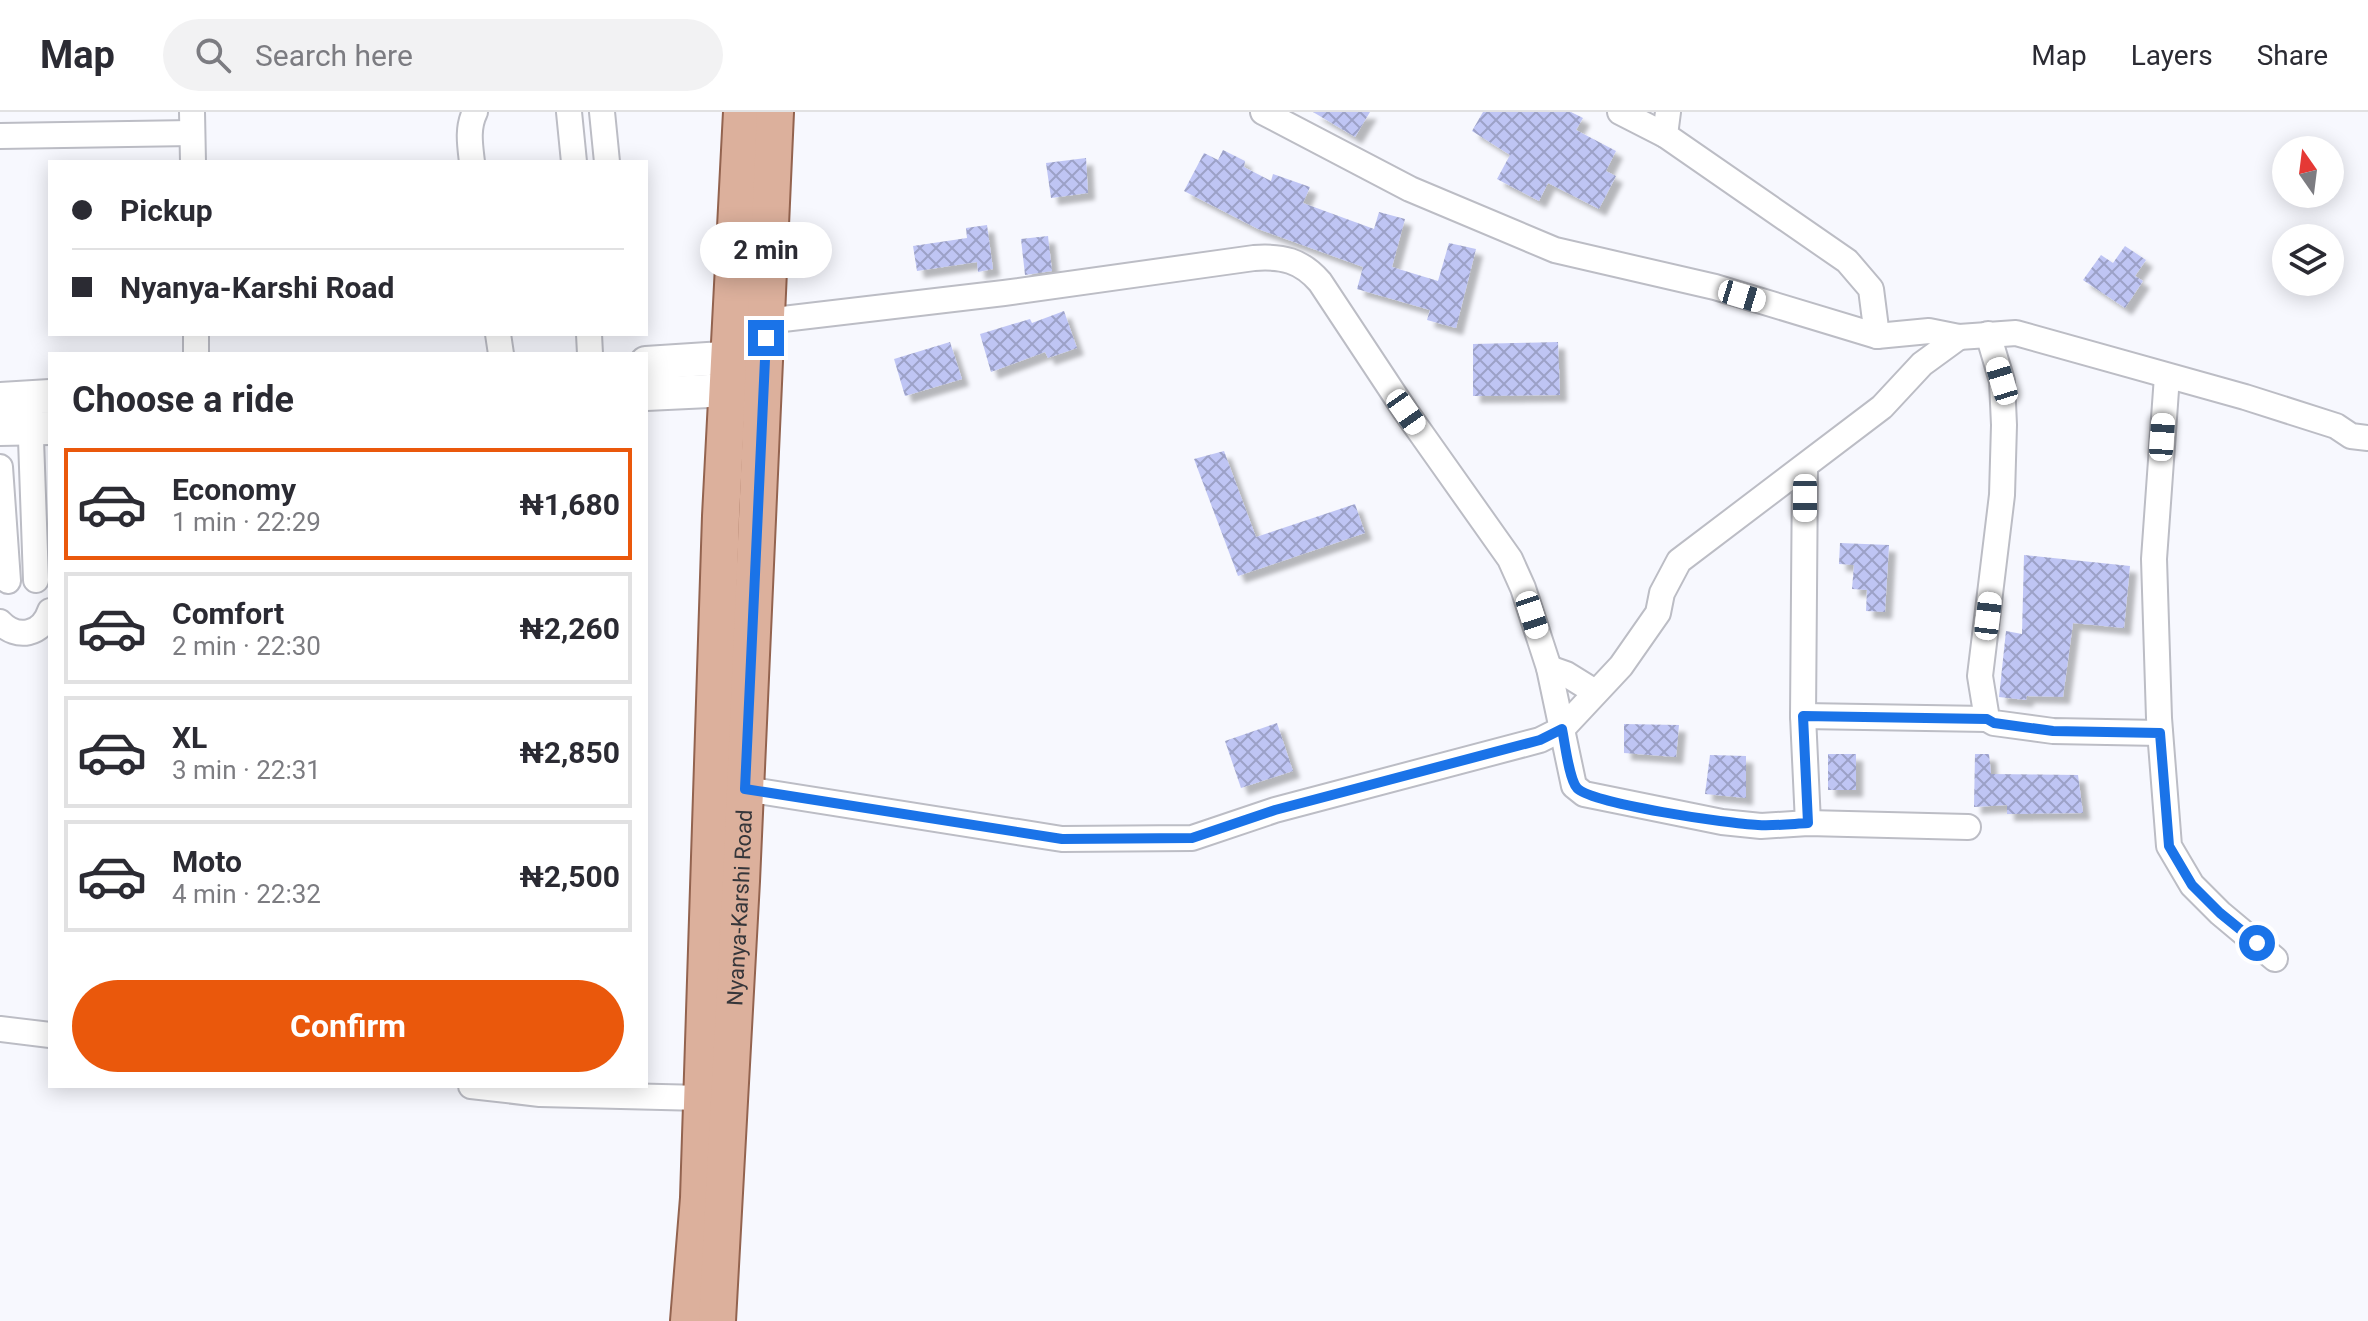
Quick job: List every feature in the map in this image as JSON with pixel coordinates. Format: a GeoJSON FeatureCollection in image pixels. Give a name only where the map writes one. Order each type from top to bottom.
{"type":"FeatureCollection","features":[{"type":"Feature","properties":{"kind":"main road","name":"Nyanya-Karshi Road"},"geometry":{"type":"LineString","coordinates":[[717,1321],[721,516],[742,112]]}},
{"type":"Feature","properties":{"kind":"main road","name":"Nyanya-Karshi Road"},"geometry":{"type":"LineString","coordinates":[[689,1321],[699,1198],[702,1098],[745,789],[775,112]]}},
{"type":"Feature","properties":{"kind":"street"},"geometry":{"type":"LineString","coordinates":[[472,160],[470,121],[475,112]]}},
{"type":"Feature","properties":{"kind":"street"},"geometry":{"type":"LineString","coordinates":[[569,112],[574,160]]}},
{"type":"Feature","properties":{"kind":"street"},"geometry":{"type":"LineString","coordinates":[[602,112],[607,160]]}},
{"type":"Feature","properties":{"kind":"street"},"geometry":{"type":"LineString","coordinates":[[1263,112],[1410,189],[1555,250],[1715,287],[1877,336],[1929,331],[1959,337],[2016,333],[2336,426],[2351,436],[2368,438]]}},
{"type":"Feature","properties":{"kind":"street"},"geometry":{"type":"LineString","coordinates":[[1620,112],[1666,123],[1847,261],[1871,289],[1877,336]]}},
{"type":"Feature","properties":{"kind":"street"},"geometry":{"type":"LineString","coordinates":[[0,136],[192,123],[193,160]]}},
{"type":"Feature","properties":{"kind":"street"},"geometry":{"type":"LineString","coordinates":[[648,394],[728,374],[765,355],[1019,291],[1254,258],[1275,256],[1292,260],[1309,269],[1320,282],[1406,412],[1510,559],[1523,588],[1549,668],[1574,786],[1584,794],[1722,822],[1761,826],[1808,823],[1968,827]]}},
{"type":"Feature","properties":{"kind":"street"},"geometry":{"type":"LineString","coordinates":[[1987,719],[1980,676],[2002,495],[2004,425],[2002,381],[1988,334]]}},
{"type":"Feature","properties":{"kind":"street"},"geometry":{"type":"LineString","coordinates":[[745,789],[1062,839],[1192,838],[1275,810],[1540,740],[1562,729],[1621,666],[1658,613],[1662,593],[1679,561],[1882,407],[1922,364],[1959,337]]}},
{"type":"Feature","properties":{"kind":"street"},"geometry":{"type":"LineString","coordinates":[[648,363],[728,374]]}},
{"type":"Feature","properties":{"kind":"street"},"geometry":{"type":"LineString","coordinates":[[2167,376],[2154,559],[2160,733],[2169,846],[2192,885],[2275,959]]}},
{"type":"Feature","properties":{"kind":"street"},"geometry":{"type":"LineString","coordinates":[[27,397],[27,428],[43,590]]}},
{"type":"Feature","properties":{"kind":"street"},"geometry":{"type":"LineString","coordinates":[[0,467],[4,585],[25,577],[43,590]]}},
{"type":"Feature","properties":{"kind":"street"},"geometry":{"type":"LineString","coordinates":[[1805,467],[1803,716],[1808,823]]}},
{"type":"Feature","properties":{"kind":"street"},"geometry":{"type":"LineString","coordinates":[[0,622],[19,633],[36,630],[48,623]]}},
{"type":"Feature","properties":{"kind":"street"},"geometry":{"type":"LineString","coordinates":[[1549,668],[1566,674],[1595,692]]}},
{"type":"Feature","properties":{"kind":"street"},"geometry":{"type":"LineString","coordinates":[[1803,716],[1987,719],[1994,723],[2053,731],[2160,733]]}},
{"type":"Feature","properties":{"kind":"street"},"geometry":{"type":"LineString","coordinates":[[0,1029],[48,1035]]}},
{"type":"Feature","properties":{"kind":"street"},"geometry":{"type":"LineString","coordinates":[[488,1088],[540,1094],[702,1098]]}},
{"type":"Feature","properties":{"kind":"building"},"geometry":{"type":"Polygon","coordinates":[[[1313,112],[1370,112],[1355,137],[1313,112]]]}},
{"type":"Feature","properties":{"kind":"building"},"geometry":{"type":"Polygon","coordinates":[[[1483,112],[1571,112],[1583,118],[1576,130],[1616,151],[1606,171],[1616,176],[1599,209],[1548,183],[1539,201],[1497,179],[1510,155],[1472,131],[1483,112]]]}},
{"type":"Feature","properties":{"kind":"building"},"geometry":{"type":"Polygon","coordinates":[[[1223,150],[1245,161],[1244,167],[1271,181],[1273,174],[1310,187],[1303,203],[1374,229],[1379,212],[1405,219],[1392,267],[1438,281],[1449,243],[1476,249],[1456,328],[1427,320],[1430,310],[1357,289],[1363,267],[1258,229],[1184,191],[1204,153],[1218,160],[1223,150]]]}},
{"type":"Feature","properties":{"kind":"building"},"geometry":{"type":"Polygon","coordinates":[[[1086,158],[1088,193],[1051,198],[1046,163],[1086,158]]]}},
{"type":"Feature","properties":{"kind":"building"},"geometry":{"type":"Polygon","coordinates":[[[987,225],[993,269],[978,272],[977,262],[917,271],[913,246],[967,238],[966,228],[987,225]]]}},
{"type":"Feature","properties":{"kind":"building"},"geometry":{"type":"Polygon","coordinates":[[[1048,236],[1052,271],[1025,275],[1021,239],[1048,236]]]}},
{"type":"Feature","properties":{"kind":"building"},"geometry":{"type":"Polygon","coordinates":[[[2125,246],[2146,260],[2135,276],[2143,281],[2125,308],[2083,280],[2101,255],[2113,263],[2125,246]]]}},
{"type":"Feature","properties":{"kind":"building"},"geometry":{"type":"Polygon","coordinates":[[[1064,311],[1077,348],[1048,358],[1045,352],[991,372],[980,334],[1030,319],[1032,323],[1064,311]]]}},
{"type":"Feature","properties":{"kind":"building"},"geometry":{"type":"Polygon","coordinates":[[[950,342],[962,379],[905,396],[894,359],[950,342]]]}},
{"type":"Feature","properties":{"kind":"building"},"geometry":{"type":"Polygon","coordinates":[[[1558,342],[1560,395],[1473,396],[1473,344],[1558,342]]]}},
{"type":"Feature","properties":{"kind":"building"},"geometry":{"type":"Polygon","coordinates":[[[1224,451],[1256,537],[1355,504],[1365,533],[1238,576],[1194,459],[1224,451]]]}},
{"type":"Feature","properties":{"kind":"building"},"geometry":{"type":"Polygon","coordinates":[[[1840,543],[1889,545],[1885,612],[1866,611],[1867,590],[1852,589],[1854,565],[1839,564],[1840,543]]]}},
{"type":"Feature","properties":{"kind":"building"},"geometry":{"type":"Polygon","coordinates":[[[2024,555],[2130,566],[2124,628],[2073,623],[2063,697],[2027,696],[2026,700],[1999,697],[2006,631],[2022,634],[2024,555]]]}},
{"type":"Feature","properties":{"kind":"building"},"geometry":{"type":"Polygon","coordinates":[[[1277,723],[1293,771],[1241,788],[1225,741],[1277,723]]]}},
{"type":"Feature","properties":{"kind":"building"},"geometry":{"type":"Polygon","coordinates":[[[1624,724],[1679,725],[1676,757],[1624,753],[1624,724]]]}},
{"type":"Feature","properties":{"kind":"building"},"geometry":{"type":"Polygon","coordinates":[[[1828,754],[1856,754],[1856,790],[1828,790],[1828,754]]]}},
{"type":"Feature","properties":{"kind":"building"},"geometry":{"type":"Polygon","coordinates":[[[1975,754],[1989,754],[1991,774],[2078,775],[2083,813],[2007,814],[2007,805],[1974,807],[1975,754]]]}},
{"type":"Feature","properties":{"kind":"building"},"geometry":{"type":"Polygon","coordinates":[[[1710,755],[1746,756],[1746,798],[1705,794],[1710,755]]]}},
{"type":"Feature","properties":{"kind":"route"},"geometry":{"type":"LineString","coordinates":[[766,338],[745,789],[1062,839],[1192,838],[1275,810],[1540,740],[1562,729],[1574,786],[1584,794],[1657,811],[1761,826],[1808,823],[1803,716],[1987,719],[1994,723],[2053,731],[2160,733],[2169,846],[2177,864],[2192,885],[2220,913],[2257,943]]}}]}
